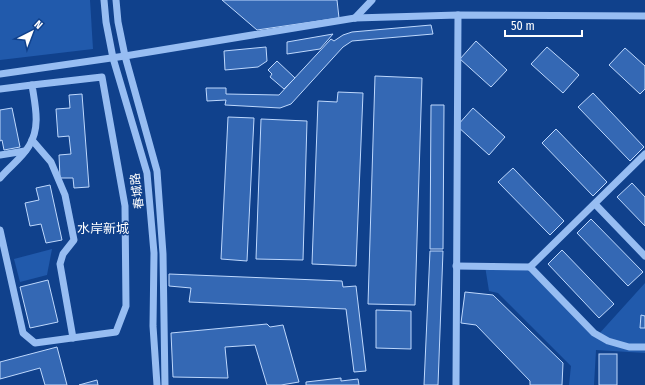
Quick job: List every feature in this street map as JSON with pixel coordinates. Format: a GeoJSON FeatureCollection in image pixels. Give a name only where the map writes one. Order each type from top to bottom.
{"type":"FeatureCollection","features":[{"type":"Feature","properties":{"kind":"street","name":"春城路"},"geometry":{"type":"LineString","coordinates":[[104,0],[106,22],[113,58],[147,173],[154,253],[153,326],[157,385]]}},
{"type":"Feature","properties":{"kind":"street","name":"春城路"},"geometry":{"type":"LineString","coordinates":[[116,0],[124,56],[157,171],[163,254],[165,385]]}},
{"type":"Feature","properties":{"kind":"street"},"geometry":{"type":"LineString","coordinates":[[355,18],[372,0]]}},
{"type":"Feature","properties":{"kind":"street"},"geometry":{"type":"LineString","coordinates":[[0,74],[113,58],[355,18],[458,15],[645,16]]}},
{"type":"Feature","properties":{"kind":"street"},"geometry":{"type":"LineString","coordinates":[[456,385],[458,15]]}},
{"type":"Feature","properties":{"kind":"street"},"geometry":{"type":"LineString","coordinates":[[0,89],[102,77],[125,206],[126,306],[116,332],[35,343],[23,333],[0,230]]}},
{"type":"Feature","properties":{"kind":"street"},"geometry":{"type":"LineString","coordinates":[[0,178],[29,146],[35,132],[37,112],[32,85]]}},
{"type":"Feature","properties":{"kind":"street"},"geometry":{"type":"LineString","coordinates":[[32,140],[51,162],[65,195],[74,240],[63,254],[60,264],[73,338]]}},
{"type":"Feature","properties":{"kind":"street"},"geometry":{"type":"LineString","coordinates":[[0,155],[25,151]]}},
{"type":"Feature","properties":{"kind":"street"},"geometry":{"type":"LineString","coordinates":[[456,266],[530,267],[645,154]]}},
{"type":"Feature","properties":{"kind":"street"},"geometry":{"type":"LineString","coordinates":[[595,204],[645,256]]}},
{"type":"Feature","properties":{"kind":"street"},"geometry":{"type":"LineString","coordinates":[[530,267],[594,333],[608,341],[630,347],[645,347]]}},
{"type":"Feature","properties":{"kind":"shaded area"},"geometry":{"type":"Polygon","coordinates":[[[0,0],[90,0],[93,49],[0,60],[0,0]]]}},
{"type":"Feature","properties":{"kind":"shaded area"},"geometry":{"type":"Polygon","coordinates":[[[52,249],[47,275],[20,282],[14,259],[52,249]]]}},
{"type":"Feature","properties":{"kind":"shaded area"},"geometry":{"type":"Polygon","coordinates":[[[485,266],[530,267],[598,335],[645,283],[645,353],[596,350],[594,385],[569,385],[571,366],[498,293],[489,291],[485,266]]]}},
{"type":"Feature","properties":{"kind":"building"},"geometry":{"type":"Polygon","coordinates":[[[222,0],[337,0],[339,18],[257,30],[222,0]]]}},
{"type":"Feature","properties":{"kind":"building"},"geometry":{"type":"Polygon","coordinates":[[[431,25],[433,34],[352,41],[343,47],[291,104],[280,108],[225,105],[226,100],[207,101],[206,88],[226,88],[226,94],[279,95],[331,39],[334,41],[343,35],[352,32],[431,25]]]}},
{"type":"Feature","properties":{"kind":"building"},"geometry":{"type":"Polygon","coordinates":[[[333,34],[320,49],[287,54],[287,42],[333,34]]]}},
{"type":"Feature","properties":{"kind":"building"},"geometry":{"type":"Polygon","coordinates":[[[476,41],[507,70],[491,87],[460,59],[476,41]]]}},
{"type":"Feature","properties":{"kind":"building"},"geometry":{"type":"Polygon","coordinates":[[[266,47],[267,61],[258,67],[225,70],[224,51],[266,47]]]}},
{"type":"Feature","properties":{"kind":"building"},"geometry":{"type":"Polygon","coordinates":[[[547,47],[579,75],[563,93],[531,64],[547,47]]]}},
{"type":"Feature","properties":{"kind":"building"},"geometry":{"type":"Polygon","coordinates":[[[625,48],[645,66],[645,89],[640,94],[609,65],[625,48]]]}},
{"type":"Feature","properties":{"kind":"building"},"geometry":{"type":"Polygon","coordinates":[[[277,61],[295,78],[284,89],[270,77],[272,74],[268,70],[277,61]]]}},
{"type":"Feature","properties":{"kind":"building"},"geometry":{"type":"Polygon","coordinates":[[[375,76],[422,78],[415,305],[368,304],[375,76]]]}},
{"type":"Feature","properties":{"kind":"building"},"geometry":{"type":"Polygon","coordinates":[[[338,92],[363,93],[356,266],[312,264],[318,101],[337,102],[338,92]]]}},
{"type":"Feature","properties":{"kind":"building"},"geometry":{"type":"Polygon","coordinates":[[[593,93],[644,147],[630,161],[578,107],[593,93]]]}},
{"type":"Feature","properties":{"kind":"building"},"geometry":{"type":"Polygon","coordinates":[[[82,94],[89,187],[74,188],[73,178],[60,178],[59,155],[71,154],[69,136],[58,137],[56,109],[70,108],[69,95],[82,94]]]}},
{"type":"Feature","properties":{"kind":"building"},"geometry":{"type":"Polygon","coordinates":[[[431,105],[444,105],[443,249],[430,249],[431,105]]]}},
{"type":"Feature","properties":{"kind":"building"},"geometry":{"type":"Polygon","coordinates":[[[12,108],[20,147],[4,150],[2,140],[0,141],[0,110],[12,108]]]}},
{"type":"Feature","properties":{"kind":"building"},"geometry":{"type":"Polygon","coordinates":[[[473,108],[505,137],[489,155],[457,126],[473,108]]]}},
{"type":"Feature","properties":{"kind":"building"},"geometry":{"type":"Polygon","coordinates":[[[228,117],[254,118],[247,261],[221,259],[228,117]]]}},
{"type":"Feature","properties":{"kind":"building"},"geometry":{"type":"Polygon","coordinates":[[[261,119],[307,121],[303,260],[256,259],[261,119]]]}},
{"type":"Feature","properties":{"kind":"building"},"geometry":{"type":"Polygon","coordinates":[[[556,129],[607,182],[593,196],[542,143],[556,129]]]}},
{"type":"Feature","properties":{"kind":"building"},"geometry":{"type":"Polygon","coordinates":[[[513,168],[564,221],[550,235],[498,182],[513,168]]]}},
{"type":"Feature","properties":{"kind":"building"},"geometry":{"type":"Polygon","coordinates":[[[632,183],[645,197],[645,226],[617,197],[632,183]]]}},
{"type":"Feature","properties":{"kind":"building"},"geometry":{"type":"Polygon","coordinates":[[[50,185],[62,240],[46,243],[41,224],[30,226],[25,203],[39,200],[36,188],[50,185]]]}},
{"type":"Feature","properties":{"kind":"building"},"geometry":{"type":"Polygon","coordinates":[[[591,219],[643,272],[628,286],[577,233],[591,219]]]}},
{"type":"Feature","properties":{"kind":"building"},"geometry":{"type":"Polygon","coordinates":[[[562,250],[614,304],[599,318],[548,264],[562,250]]]}},
{"type":"Feature","properties":{"kind":"building"},"geometry":{"type":"Polygon","coordinates":[[[430,251],[443,251],[438,385],[424,385],[430,251]]]}},
{"type":"Feature","properties":{"kind":"building"},"geometry":{"type":"Polygon","coordinates":[[[169,274],[342,281],[343,287],[356,286],[366,371],[354,372],[346,309],[189,302],[191,288],[169,286],[169,274]]]}},
{"type":"Feature","properties":{"kind":"building"},"geometry":{"type":"Polygon","coordinates":[[[48,280],[58,322],[30,328],[20,287],[48,280]]]}},
{"type":"Feature","properties":{"kind":"building"},"geometry":{"type":"Polygon","coordinates":[[[465,292],[493,295],[563,363],[562,385],[530,385],[530,381],[476,325],[461,323],[465,292]]]}},
{"type":"Feature","properties":{"kind":"building"},"geometry":{"type":"Polygon","coordinates":[[[376,310],[411,311],[411,349],[376,348],[376,310]]]}},
{"type":"Feature","properties":{"kind":"building"},"geometry":{"type":"Polygon","coordinates":[[[641,315],[645,316],[645,328],[640,328],[641,315]]]}},
{"type":"Feature","properties":{"kind":"building"},"geometry":{"type":"Polygon","coordinates":[[[267,324],[270,327],[283,325],[299,382],[281,385],[267,385],[255,345],[225,347],[228,378],[173,377],[171,333],[267,324]]]}},
{"type":"Feature","properties":{"kind":"building"},"geometry":{"type":"Polygon","coordinates":[[[57,347],[67,385],[45,385],[40,368],[0,379],[0,362],[57,347]]]}},
{"type":"Feature","properties":{"kind":"building"},"geometry":{"type":"Polygon","coordinates":[[[599,354],[617,354],[617,385],[599,385],[599,354]]]}},
{"type":"Feature","properties":{"kind":"building"},"geometry":{"type":"Polygon","coordinates":[[[341,378],[341,381],[358,379],[359,385],[306,385],[306,382],[341,378]]]}},
{"type":"Feature","properties":{"kind":"building"},"geometry":{"type":"Polygon","coordinates":[[[97,380],[98,385],[79,385],[97,380]]]}},
{"type":"Feature","properties":{"kind":"district","name":"水岸新城"},"geometry":{"type":"Point","coordinates":[103,228]}}]}
